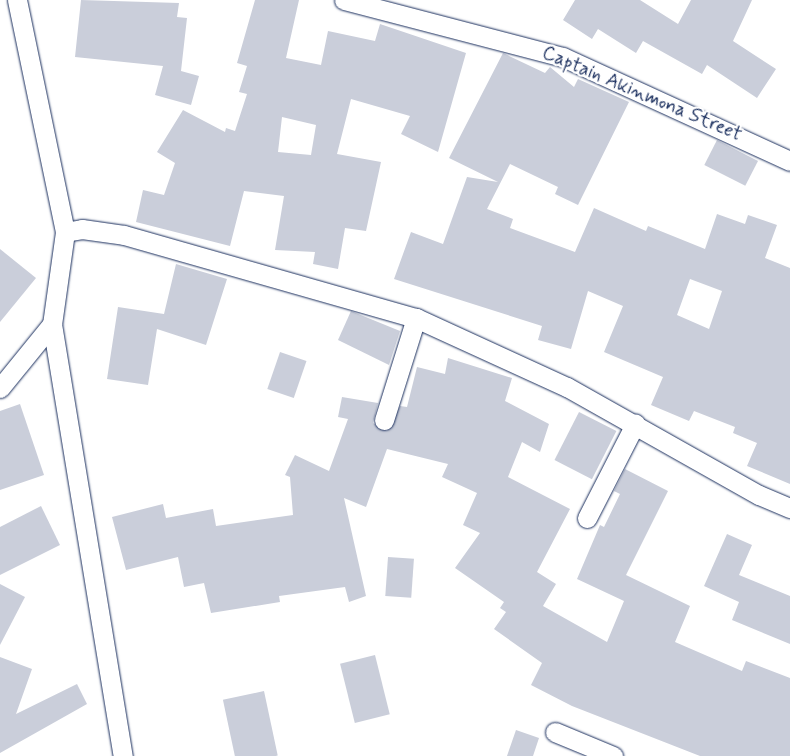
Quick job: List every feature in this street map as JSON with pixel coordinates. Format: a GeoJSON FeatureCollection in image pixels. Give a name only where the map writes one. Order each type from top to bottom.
{"type":"FeatureCollection","features":[{"type":"Feature","properties":{"kind":"street"},"geometry":{"type":"LineString","coordinates":[[17,0],[65,232],[52,324],[123,756]]}},
{"type":"Feature","properties":{"kind":"street","name":"Captain Akinmona Street"},"geometry":{"type":"LineString","coordinates":[[344,0],[563,57],[790,161]]}},
{"type":"Feature","properties":{"kind":"street"},"geometry":{"type":"LineString","coordinates":[[65,232],[82,229],[124,236],[416,318],[635,424],[759,495],[790,508]]}},
{"type":"Feature","properties":{"kind":"street"},"geometry":{"type":"LineString","coordinates":[[384,420],[416,318]]}},
{"type":"Feature","properties":{"kind":"street"},"geometry":{"type":"LineString","coordinates":[[0,388],[52,324]]}},
{"type":"Feature","properties":{"kind":"street"},"geometry":{"type":"LineString","coordinates":[[587,518],[635,424]]}},
{"type":"Feature","properties":{"kind":"street"},"geometry":{"type":"LineString","coordinates":[[555,732],[613,756]]}},
{"type":"Feature","properties":{"kind":"building"},"geometry":{"type":"Polygon","coordinates":[[[81,0],[179,3],[177,17],[187,18],[181,71],[199,76],[191,105],[155,95],[163,66],[75,57],[81,0]]]}},
{"type":"Feature","properties":{"kind":"building"},"geometry":{"type":"Polygon","coordinates":[[[255,0],[299,0],[286,58],[321,65],[328,31],[375,41],[380,24],[466,53],[438,152],[401,134],[410,116],[351,99],[337,154],[381,162],[366,231],[345,228],[338,269],[313,264],[315,252],[275,250],[284,196],[244,191],[230,246],[136,222],[143,190],[164,195],[175,163],[157,152],[183,110],[225,132],[226,128],[235,131],[247,94],[239,92],[247,66],[237,63],[255,0]],[[282,117],[278,152],[311,155],[316,125],[282,117]]]}},
{"type":"Feature","properties":{"kind":"building"},"geometry":{"type":"Polygon","coordinates":[[[575,0],[640,0],[678,24],[691,0],[752,0],[733,41],[776,69],[757,98],[707,65],[702,74],[643,41],[636,53],[598,29],[592,39],[563,20],[575,0]]]}},
{"type":"Feature","properties":{"kind":"building"},"geometry":{"type":"Polygon","coordinates":[[[503,53],[545,73],[550,67],[574,87],[578,79],[629,102],[578,205],[555,194],[558,187],[510,164],[487,209],[513,219],[510,228],[575,252],[594,208],[646,231],[648,226],[705,249],[717,214],[745,224],[748,215],[777,225],[765,258],[790,268],[790,484],[747,466],[757,443],[733,433],[735,427],[694,411],[689,421],[651,405],[663,377],[604,352],[623,306],[588,291],[571,349],[538,340],[542,326],[394,279],[411,232],[443,244],[467,177],[498,182],[449,158],[503,53]],[[690,279],[677,315],[709,329],[722,291],[690,279]]]}},
{"type":"Feature","properties":{"kind":"building"},"geometry":{"type":"Polygon","coordinates":[[[717,140],[758,161],[745,186],[704,165],[717,140]]]}},
{"type":"Feature","properties":{"kind":"building"},"geometry":{"type":"Polygon","coordinates":[[[0,249],[36,278],[0,322],[0,249]]]}},
{"type":"Feature","properties":{"kind":"building"},"geometry":{"type":"Polygon","coordinates":[[[176,264],[227,279],[206,345],[157,329],[148,385],[107,379],[118,307],[164,314],[176,264]]]}},
{"type":"Feature","properties":{"kind":"building"},"geometry":{"type":"Polygon","coordinates":[[[351,311],[400,331],[389,365],[338,340],[351,311]]]}},
{"type":"Feature","properties":{"kind":"building"},"geometry":{"type":"Polygon","coordinates":[[[280,352],[306,361],[294,398],[267,389],[280,352]]]}},
{"type":"Feature","properties":{"kind":"building"},"geometry":{"type":"Polygon","coordinates":[[[448,358],[512,378],[505,401],[549,424],[540,452],[522,442],[508,477],[570,509],[537,572],[556,584],[543,606],[607,642],[624,601],[577,579],[600,525],[604,527],[620,494],[614,491],[625,469],[668,491],[626,575],[690,606],[675,642],[742,671],[746,661],[790,678],[790,756],[700,756],[572,706],[531,685],[542,663],[494,629],[506,612],[500,608],[504,602],[455,568],[480,533],[463,525],[477,493],[442,477],[448,464],[387,449],[366,507],[344,498],[366,596],[349,602],[345,587],[279,596],[280,602],[211,613],[204,583],[184,587],[178,557],[126,570],[112,517],[163,504],[166,518],[213,509],[216,526],[293,515],[290,477],[285,475],[295,455],[329,471],[348,419],[338,417],[342,397],[378,403],[373,423],[387,431],[400,406],[407,407],[417,367],[445,374],[448,358]]]}},
{"type":"Feature","properties":{"kind":"building"},"geometry":{"type":"Polygon","coordinates":[[[20,404],[44,475],[0,490],[0,411],[20,404]]]}},
{"type":"Feature","properties":{"kind":"building"},"geometry":{"type":"Polygon","coordinates":[[[579,412],[616,431],[592,479],[554,460],[579,412]]]}},
{"type":"Feature","properties":{"kind":"building"},"geometry":{"type":"Polygon","coordinates":[[[41,506],[60,545],[0,575],[0,527],[41,506]]]}},
{"type":"Feature","properties":{"kind":"building"},"geometry":{"type":"Polygon","coordinates":[[[727,534],[752,545],[739,575],[790,596],[790,644],[732,620],[739,602],[704,586],[727,534]]]}},
{"type":"Feature","properties":{"kind":"building"},"geometry":{"type":"Polygon","coordinates":[[[388,557],[414,559],[411,598],[385,596],[388,557]]]}},
{"type":"Feature","properties":{"kind":"building"},"geometry":{"type":"Polygon","coordinates":[[[0,584],[25,597],[0,645],[0,584]]]}},
{"type":"Feature","properties":{"kind":"building"},"geometry":{"type":"Polygon","coordinates":[[[375,655],[390,714],[355,723],[340,664],[375,655]]]}},
{"type":"Feature","properties":{"kind":"building"},"geometry":{"type":"Polygon","coordinates":[[[0,657],[32,669],[16,714],[77,684],[87,704],[0,753],[0,657]]]}},
{"type":"Feature","properties":{"kind":"building"},"geometry":{"type":"Polygon","coordinates":[[[264,691],[278,756],[235,756],[223,700],[264,691]]]}},
{"type":"Feature","properties":{"kind":"building"},"geometry":{"type":"Polygon","coordinates":[[[516,730],[539,738],[533,756],[507,756],[516,730]]]}}]}
